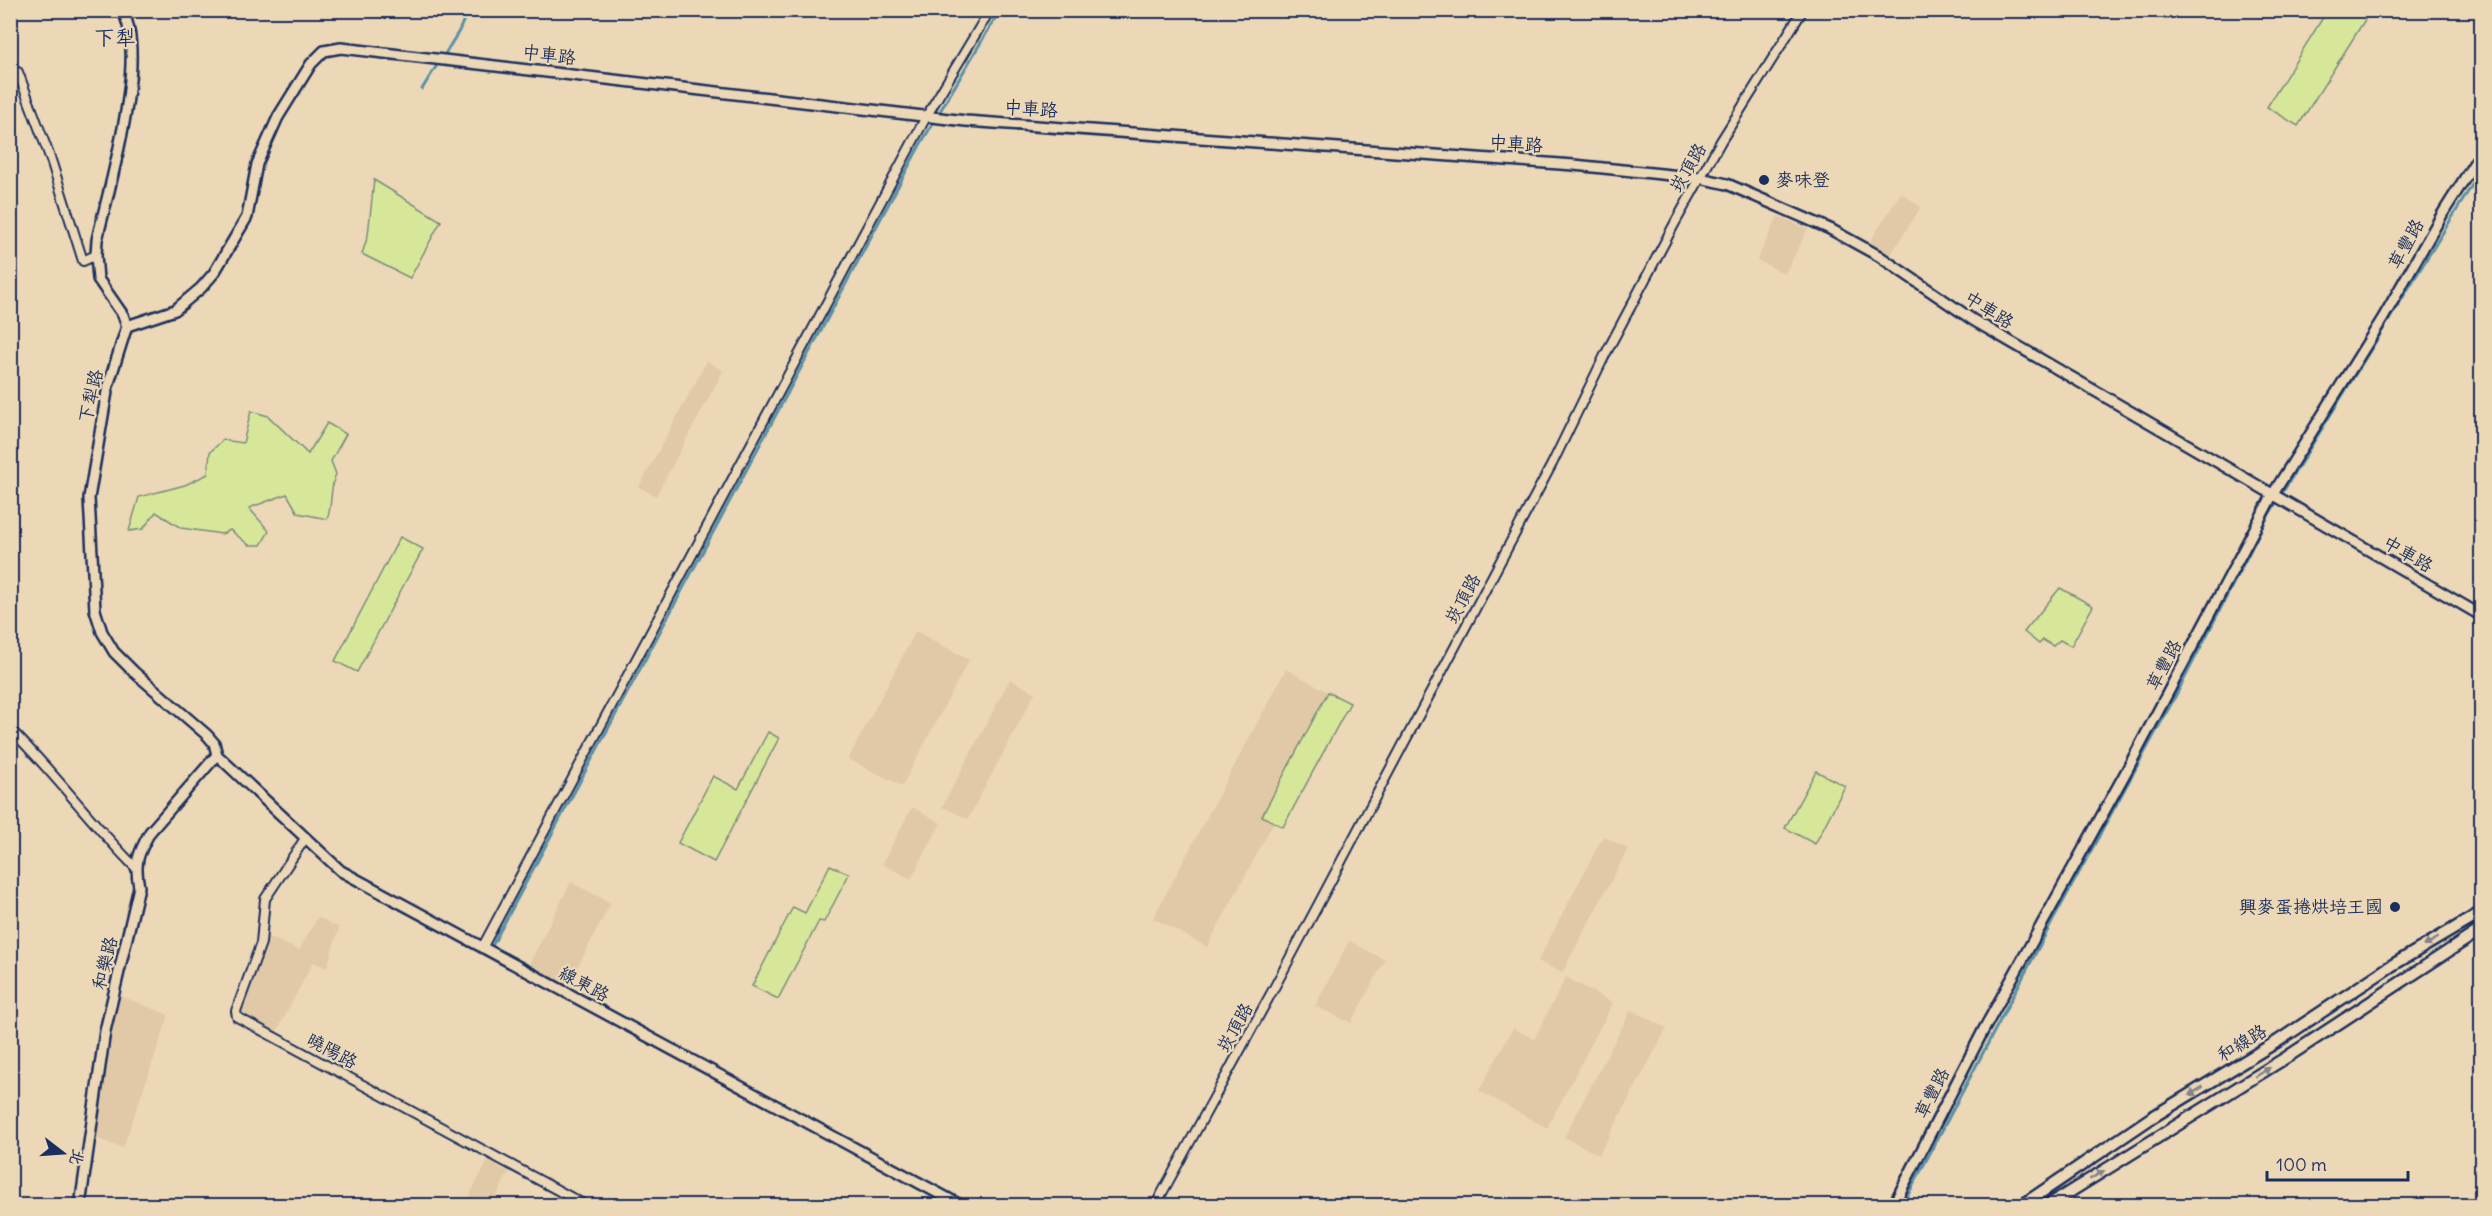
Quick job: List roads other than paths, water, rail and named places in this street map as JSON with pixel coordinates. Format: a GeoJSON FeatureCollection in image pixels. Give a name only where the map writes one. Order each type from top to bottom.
{"type":"FeatureCollection","features":[{"type":"Feature","properties":{"kind":"main road","name":"和線路"},"geometry":{"type":"LineString","coordinates":[[2021,1206],[2151,1118],[2278,1041],[2391,966],[2480,916]]}},
{"type":"Feature","properties":{"kind":"main road","name":"和線路"},"geometry":{"type":"LineString","coordinates":[[2047,1206],[2287,1057],[2481,930]]}},
{"type":"Feature","properties":{"kind":"street"},"geometry":{"type":"LineString","coordinates":[[122,10],[131,40],[128,104],[97,240],[96,255],[98,279],[123,315],[127,326]]}},
{"type":"Feature","properties":{"kind":"street"},"geometry":{"type":"LineString","coordinates":[[482,948],[926,117],[990,10]]}},
{"type":"Feature","properties":{"kind":"street","name":"崁頂路"},"geometry":{"type":"LineString","coordinates":[[1155,1206],[1274,988],[1551,464],[1610,345],[1700,178],[1803,10]]}},
{"type":"Feature","properties":{"kind":"street","name":"中車路"},"geometry":{"type":"LineString","coordinates":[[127,326],[175,310],[201,288],[214,273],[247,217],[257,164],[278,117],[311,64],[324,51],[341,48],[926,117],[1574,165],[1700,178],[1737,188],[1830,229],[1879,256],[1973,320],[2481,616]]}},
{"type":"Feature","properties":{"kind":"street"},"geometry":{"type":"LineString","coordinates":[[10,74],[18,72],[51,160],[83,261],[96,255]]}},
{"type":"Feature","properties":{"kind":"street","name":"草豐路"},"geometry":{"type":"LineString","coordinates":[[1893,1206],[1983,1031],[2127,770],[2273,494],[2383,318],[2481,151]]}},
{"type":"Feature","properties":{"kind":"street","name":"下犁路"},"geometry":{"type":"LineString","coordinates":[[127,326],[108,386],[89,498],[95,610],[102,632],[114,652],[207,735],[214,743],[217,755]]}},
{"type":"Feature","properties":{"kind":"street"},"geometry":{"type":"LineString","coordinates":[[10,729],[44,762],[105,837],[135,867]]}},
{"type":"Feature","properties":{"kind":"street","name":"線東路"},"geometry":{"type":"LineString","coordinates":[[217,755],[341,871],[962,1206]]}},
{"type":"Feature","properties":{"kind":"street","name":"和樂路"},"geometry":{"type":"LineString","coordinates":[[80,1206],[105,1031],[139,887],[135,867],[142,846],[150,832],[217,755]]}},
{"type":"Feature","properties":{"kind":"street","name":"曉陽路"},"geometry":{"type":"LineString","coordinates":[[306,837],[265,898],[261,943],[239,1001],[237,1017],[587,1206]]}},
{"type":"Feature","properties":{"kind":"waterway"},"geometry":{"type":"LineString","coordinates":[[443,57],[459,31],[467,12],[464,10]]}},
{"type":"Feature","properties":{"kind":"waterway"},"geometry":{"type":"LineString","coordinates":[[493,944],[920,145],[1000,10]]}},
{"type":"Feature","properties":{"kind":"waterway"},"geometry":{"type":"LineString","coordinates":[[422,89],[439,62]]}},
{"type":"Feature","properties":{"kind":"waterway"},"geometry":{"type":"LineString","coordinates":[[1902,1206],[2052,922],[2177,693],[2268,516],[2482,169]]}},
{"type":"Feature","properties":{"kind":"place","name":"麥味登"},"geometry":{"type":"Point","coordinates":[1764,180]}},
{"type":"Feature","properties":{"kind":"place","name":"興麥蛋捲烘培王國"},"geometry":{"type":"Point","coordinates":[2395,907]}},
{"type":"Feature","properties":{"kind":"district","name":"下犁"},"geometry":{"type":"Point","coordinates":[115,38]}}]}
